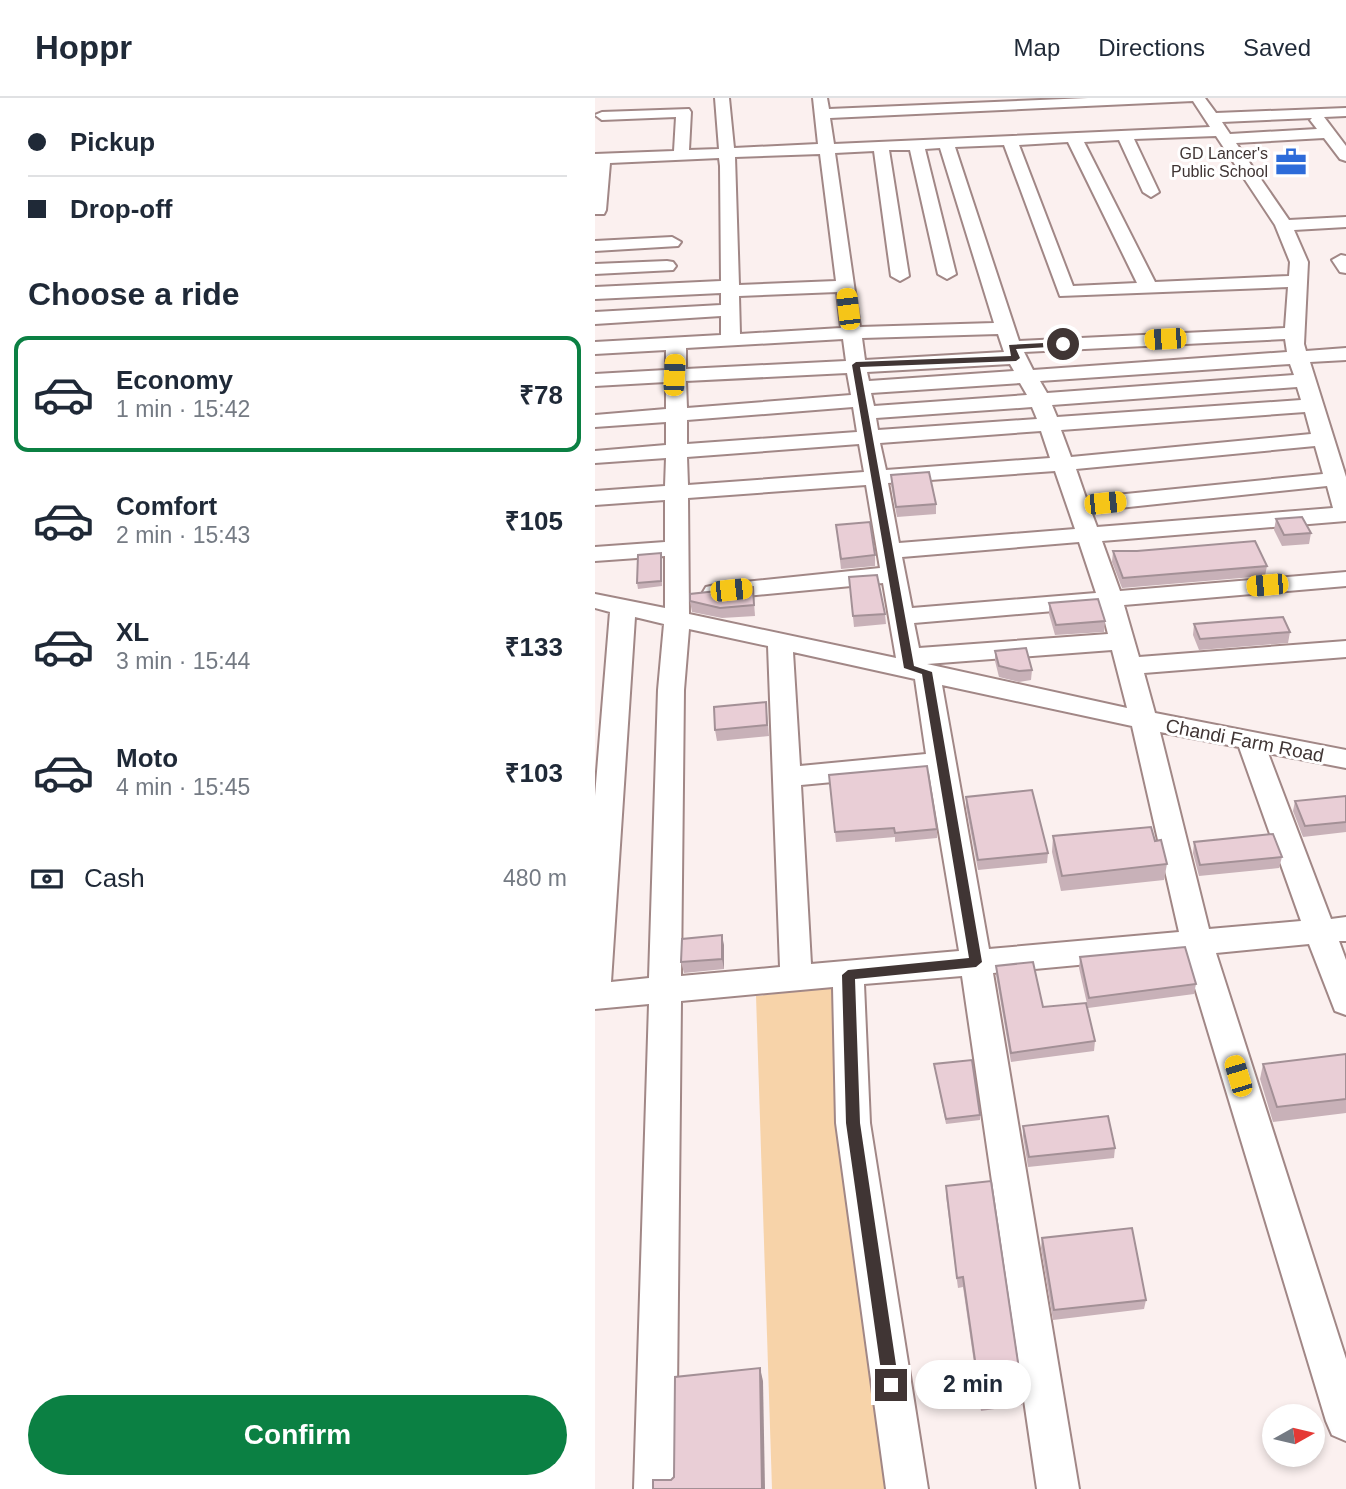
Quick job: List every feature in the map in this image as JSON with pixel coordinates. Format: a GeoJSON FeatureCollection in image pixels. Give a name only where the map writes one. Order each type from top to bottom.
{"type":"FeatureCollection","features":[{"type":"Feature","properties":{"kind":"street"},"geometry":{"type":"LineString","coordinates":[[605,98],[601,121],[684,111],[681,156]]}},
{"type":"Feature","properties":{"kind":"street"},"geometry":{"type":"LineString","coordinates":[[722,98],[727,154],[731,340]]}},
{"type":"Feature","properties":{"kind":"street"},"geometry":{"type":"LineString","coordinates":[[598,210],[597,156],[727,154],[823,124],[1189,98]]}},
{"type":"Feature","properties":{"kind":"street"},"geometry":{"type":"LineString","coordinates":[[1302,98],[1346,156]]}},
{"type":"Feature","properties":{"kind":"street"},"geometry":{"type":"LineString","coordinates":[[823,124],[1010,141],[1125,136],[1209,119],[1346,112]]}},
{"type":"Feature","properties":{"kind":"street"},"geometry":{"type":"LineString","coordinates":[[1209,119],[1327,131],[1346,127]]}},
{"type":"Feature","properties":{"kind":"street"},"geometry":{"type":"LineString","coordinates":[[595,601],[624,607],[677,608],[891,563],[1089,535],[1346,514],[1321,439],[1293,333],[1299,262],[1284,225],[1209,119]]}},
{"type":"Feature","properties":{"kind":"street"},"geometry":{"type":"LineString","coordinates":[[823,124],[881,148],[917,146],[947,136]]}},
{"type":"Feature","properties":{"kind":"street"},"geometry":{"type":"LineString","coordinates":[[823,124],[856,365],[891,563],[901,617],[941,762],[976,962],[1058,1489]]}},
{"type":"Feature","properties":{"kind":"street"},"geometry":{"type":"LineString","coordinates":[[947,136],[1015,352],[1040,399],[1110,597],[1144,720],[1197,943],[1346,1421]]}},
{"type":"Feature","properties":{"kind":"street"},"geometry":{"type":"LineString","coordinates":[[1125,136],[1151,192]]}},
{"type":"Feature","properties":{"kind":"street"},"geometry":{"type":"LineString","coordinates":[[1074,138],[1148,287]]}},
{"type":"Feature","properties":{"kind":"street"},"geometry":{"type":"LineString","coordinates":[[1010,141],[1066,292],[1299,281]]}},
{"type":"Feature","properties":{"kind":"street"},"geometry":{"type":"LineString","coordinates":[[917,146],[947,274]]}},
{"type":"Feature","properties":{"kind":"street"},"geometry":{"type":"LineString","coordinates":[[881,148],[900,276]]}},
{"type":"Feature","properties":{"kind":"street"},"geometry":{"type":"LineString","coordinates":[[1284,225],[1346,222]]}},
{"type":"Feature","properties":{"kind":"street"},"geometry":{"type":"LineString","coordinates":[[595,246],[672,242]]}},
{"type":"Feature","properties":{"kind":"street"},"geometry":{"type":"LineString","coordinates":[[595,269],[667,266]]}},
{"type":"Feature","properties":{"kind":"street"},"geometry":{"type":"LineString","coordinates":[[595,318],[729,296],[845,286]]}},
{"type":"Feature","properties":{"kind":"street"},"geometry":{"type":"LineString","coordinates":[[595,293],[729,296]]}},
{"type":"Feature","properties":{"kind":"street"},"geometry":{"type":"LineString","coordinates":[[595,348],[851,332],[1015,352],[1298,357],[1346,354]]}},
{"type":"Feature","properties":{"kind":"street"},"geometry":{"type":"LineString","coordinates":[[595,380],[856,365],[1293,333]]}},
{"type":"Feature","properties":{"kind":"street"},"geometry":{"type":"LineString","coordinates":[[655,1489],[671,690],[677,608],[674,375],[676,344]]}},
{"type":"Feature","properties":{"kind":"street"},"geometry":{"type":"LineString","coordinates":[[862,400],[1015,352]]}},
{"type":"Feature","properties":{"kind":"street"},"geometry":{"type":"LineString","coordinates":[[595,421],[862,400],[1040,399],[1305,380]]}},
{"type":"Feature","properties":{"kind":"street"},"geometry":{"type":"LineString","coordinates":[[595,457],[1314,405]]}},
{"type":"Feature","properties":{"kind":"street"},"geometry":{"type":"LineString","coordinates":[[595,498],[1062,464],[1321,439]]}},
{"type":"Feature","properties":{"kind":"street"},"geometry":{"type":"LineString","coordinates":[[1079,506],[1334,479]]}},
{"type":"Feature","properties":{"kind":"street"},"geometry":{"type":"LineString","coordinates":[[595,554],[677,548]]}},
{"type":"Feature","properties":{"kind":"street"},"geometry":{"type":"LineString","coordinates":[[901,617],[1110,597],[1346,579]]}},
{"type":"Feature","properties":{"kind":"street"},"geometry":{"type":"LineString","coordinates":[[595,985],[624,607]]}},
{"type":"Feature","properties":{"kind":"street"},"geometry":{"type":"LineString","coordinates":[[677,608],[780,643],[915,666],[1126,654],[1346,649]]}},
{"type":"Feature","properties":{"kind":"street"},"geometry":{"type":"LineString","coordinates":[[780,643],[796,977]]}},
{"type":"Feature","properties":{"kind":"street","name":"Chandi Farm Road"},"geometry":{"type":"LineString","coordinates":[[915,666],[1144,720],[1345,760]]}},
{"type":"Feature","properties":{"kind":"street"},"geometry":{"type":"LineString","coordinates":[[1250,741],[1332,930],[1346,1002]]}},
{"type":"Feature","properties":{"kind":"street"},"geometry":{"type":"LineString","coordinates":[[788,777],[941,762]]}},
{"type":"Feature","properties":{"kind":"street"},"geometry":{"type":"LineString","coordinates":[[595,996],[1332,930]]}},
{"type":"Feature","properties":{"kind":"street"},"geometry":{"type":"LineString","coordinates":[[848,975],[853,1123],[907,1489]]}},
{"type":"Feature","properties":{"kind":"shaded area"},"geometry":{"type":"Polygon","coordinates":[[[842,987],[886,1489],[772,1489],[756,996],[842,987]]]}},
{"type":"Feature","properties":{"kind":"building"},"geometry":{"type":"Polygon","coordinates":[[[929,472],[936,504],[896,507],[891,475],[929,472]]]}},
{"type":"Feature","properties":{"kind":"building"},"geometry":{"type":"Polygon","coordinates":[[[1302,517],[1311,533],[1284,535],[1276,519],[1302,517]]]}},
{"type":"Feature","properties":{"kind":"building"},"geometry":{"type":"Polygon","coordinates":[[[870,522],[875,555],[841,559],[836,525],[870,522]]]}},
{"type":"Feature","properties":{"kind":"building"},"geometry":{"type":"Polygon","coordinates":[[[1255,541],[1267,566],[1123,578],[1113,551],[1137,551],[1255,541]]]}},
{"type":"Feature","properties":{"kind":"building"},"geometry":{"type":"Polygon","coordinates":[[[661,553],[661,581],[637,583],[638,555],[661,553]]]}},
{"type":"Feature","properties":{"kind":"building"},"geometry":{"type":"Polygon","coordinates":[[[877,575],[885,614],[853,616],[849,577],[877,575]]]}},
{"type":"Feature","properties":{"kind":"building"},"geometry":{"type":"Polygon","coordinates":[[[753,587],[754,605],[720,608],[690,601],[690,594],[753,587]]]}},
{"type":"Feature","properties":{"kind":"building"},"geometry":{"type":"Polygon","coordinates":[[[1098,599],[1105,621],[1056,625],[1049,603],[1098,599]]]}},
{"type":"Feature","properties":{"kind":"building"},"geometry":{"type":"Polygon","coordinates":[[[1283,617],[1290,632],[1200,639],[1194,624],[1283,617]]]}},
{"type":"Feature","properties":{"kind":"building"},"geometry":{"type":"Polygon","coordinates":[[[1026,648],[1032,670],[1019,671],[999,666],[995,651],[1026,648]]]}},
{"type":"Feature","properties":{"kind":"building"},"geometry":{"type":"Polygon","coordinates":[[[766,702],[767,725],[715,730],[714,707],[766,702]]]}},
{"type":"Feature","properties":{"kind":"building"},"geometry":{"type":"Polygon","coordinates":[[[927,766],[937,829],[895,833],[894,828],[835,832],[829,775],[927,766]]]}},
{"type":"Feature","properties":{"kind":"building"},"geometry":{"type":"Polygon","coordinates":[[[1032,790],[1048,853],[978,860],[966,797],[1032,790]]]}},
{"type":"Feature","properties":{"kind":"building"},"geometry":{"type":"Polygon","coordinates":[[[1346,796],[1346,822],[1305,826],[1295,801],[1346,796]]]}},
{"type":"Feature","properties":{"kind":"building"},"geometry":{"type":"Polygon","coordinates":[[[1151,827],[1155,841],[1161,840],[1167,864],[1062,876],[1053,836],[1151,827]]]}},
{"type":"Feature","properties":{"kind":"building"},"geometry":{"type":"Polygon","coordinates":[[[1273,834],[1282,857],[1200,865],[1194,842],[1273,834]]]}},
{"type":"Feature","properties":{"kind":"building"},"geometry":{"type":"Polygon","coordinates":[[[722,935],[722,959],[681,962],[682,939],[722,935]]]}},
{"type":"Feature","properties":{"kind":"building"},"geometry":{"type":"Polygon","coordinates":[[[1185,947],[1196,984],[1089,998],[1080,957],[1185,947]]]}},
{"type":"Feature","properties":{"kind":"building"},"geometry":{"type":"Polygon","coordinates":[[[1033,962],[1043,1007],[1086,1003],[1095,1041],[1011,1053],[996,966],[1033,962]]]}},
{"type":"Feature","properties":{"kind":"building"},"geometry":{"type":"Polygon","coordinates":[[[1346,1054],[1346,1099],[1277,1107],[1263,1064],[1346,1054]]]}},
{"type":"Feature","properties":{"kind":"building"},"geometry":{"type":"Polygon","coordinates":[[[972,1060],[980,1115],[946,1119],[934,1064],[972,1060]]]}},
{"type":"Feature","properties":{"kind":"building"},"geometry":{"type":"Polygon","coordinates":[[[1108,1116],[1115,1148],[1029,1157],[1023,1126],[1108,1116]]]}},
{"type":"Feature","properties":{"kind":"building"},"geometry":{"type":"Polygon","coordinates":[[[991,1181],[1023,1396],[981,1402],[963,1277],[957,1278],[946,1186],[991,1181]]]}},
{"type":"Feature","properties":{"kind":"building"},"geometry":{"type":"Polygon","coordinates":[[[1132,1228],[1146,1300],[1054,1310],[1042,1238],[1132,1228]]]}},
{"type":"Feature","properties":{"kind":"building"},"geometry":{"type":"Polygon","coordinates":[[[760,1368],[762,1489],[653,1489],[653,1480],[671,1480],[674,1477],[675,1377],[760,1368]]]}},
{"type":"Feature","properties":{"kind":"place","name":"GD Lancer's Public School"},"geometry":{"type":"Point","coordinates":[1291,162]}},
{"type":"Feature","properties":{"kind":"route"},"geometry":{"type":"LineString","coordinates":[[891,1385],[853,1123],[848,975],[976,962],[927,672],[910,668],[856,365],[1016,358],[1011,346],[1063,344]]}}]}
